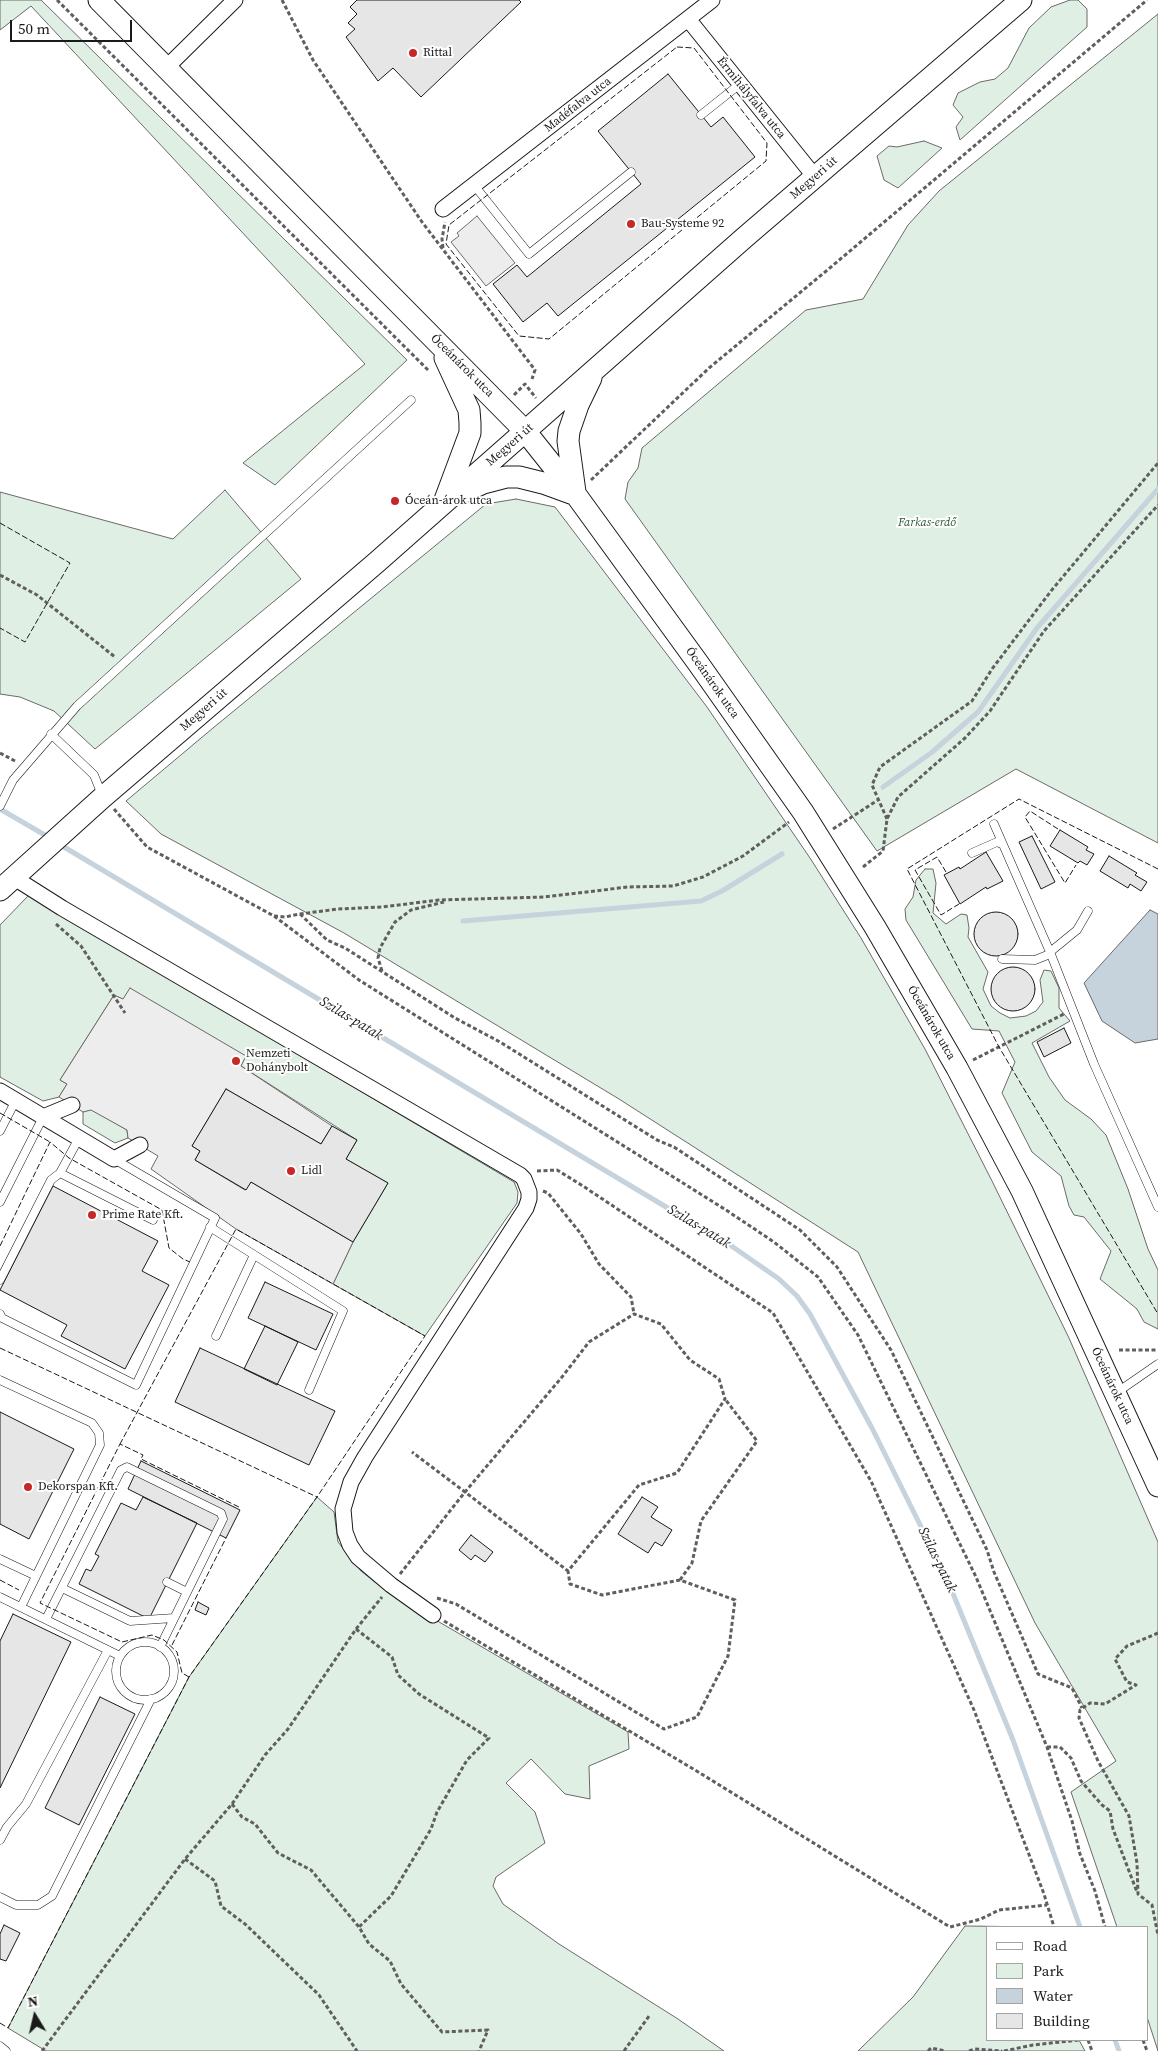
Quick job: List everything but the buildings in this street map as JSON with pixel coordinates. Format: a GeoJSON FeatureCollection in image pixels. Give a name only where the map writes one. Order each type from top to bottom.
{"type":"FeatureCollection","features":[{"type":"Feature","properties":{"kind":"street","name":"Óceánárok utca"},"geometry":{"type":"LineString","coordinates":[[99,0],[525,431],[576,495],[698,662],[803,812],[875,927],[957,1068],[1022,1191],[1158,1486]]}},
{"type":"Feature","properties":{"kind":"street"},"geometry":{"type":"LineString","coordinates":[[167,67],[235,0]]}},
{"type":"Feature","properties":{"kind":"street","name":"Madéfalva utca"},"geometry":{"type":"LineString","coordinates":[[443,209],[712,0]]}},
{"type":"Feature","properties":{"kind":"street","name":"Megyeri út"},"geometry":{"type":"LineString","coordinates":[[13,878],[103,796],[369,569],[604,361],[1021,0]]}},
{"type":"Feature","properties":{"kind":"street","name":"Érmihályfalva utca"},"geometry":{"type":"LineString","coordinates":[[688,19],[815,177]]}},
{"type":"Feature","properties":{"kind":"street"},"geometry":{"type":"LineString","coordinates":[[437,342],[470,410],[470,433],[444,502]]}},
{"type":"Feature","properties":{"kind":"street"},"geometry":{"type":"LineString","coordinates":[[444,502],[482,483],[506,477],[522,477],[576,495],[568,441],[569,430],[588,382],[604,361]]}},
{"type":"Feature","properties":{"kind":"street"},"geometry":{"type":"LineString","coordinates":[[13,878],[523,1179],[529,1199],[526,1208],[365,1457],[351,1482],[343,1509],[345,1532],[350,1544],[368,1567],[433,1615]]}},
{"type":"Feature","properties":{"kind":"street"},"geometry":{"type":"LineString","coordinates":[[0,1091],[114,1159],[140,1145]]}},
{"type":"Feature","properties":{"kind":"street"},"geometry":{"type":"LineString","coordinates":[[43,1117],[72,1105]]}},
{"type":"Feature","properties":{"kind":"lane"},"geometry":{"type":"LineString","coordinates":[[701,115],[740,84]]}},
{"type":"Feature","properties":{"kind":"lane"},"geometry":{"type":"LineString","coordinates":[[474,185],[528,254],[631,172]]}},
{"type":"Feature","properties":{"kind":"lane"},"geometry":{"type":"LineString","coordinates":[[0,806],[13,780],[77,706],[411,400]]}},
{"type":"Feature","properties":{"kind":"lane"},"geometry":{"type":"LineString","coordinates":[[51,734],[94,775],[103,796]]}},
{"type":"Feature","properties":{"kind":"lane"},"geometry":{"type":"LineString","coordinates":[[994,824],[1050,953],[1094,1064],[1158,1207]]}},
{"type":"Feature","properties":{"kind":"lane"},"geometry":{"type":"LineString","coordinates":[[972,853],[996,842],[1002,844]]}},
{"type":"Feature","properties":{"kind":"lane"},"geometry":{"type":"LineString","coordinates":[[1002,959],[1035,960],[1050,953],[1077,930],[1088,911]]}},
{"type":"Feature","properties":{"kind":"lane"},"geometry":{"type":"LineString","coordinates":[[0,1131],[16,1100]]}},
{"type":"Feature","properties":{"kind":"lane"},"geometry":{"type":"LineString","coordinates":[[0,1202],[43,1117]]}},
{"type":"Feature","properties":{"kind":"lane"},"geometry":{"type":"LineString","coordinates":[[0,1280],[51,1180],[60,1173],[79,1138]]}},
{"type":"Feature","properties":{"kind":"lane"},"geometry":{"type":"LineString","coordinates":[[0,1314],[2,1318],[136,1385],[215,1218],[114,1159]]}},
{"type":"Feature","properties":{"kind":"lane"},"geometry":{"type":"LineString","coordinates":[[60,1173],[153,1220]]}},
{"type":"Feature","properties":{"kind":"lane"},"geometry":{"type":"LineString","coordinates":[[0,1179],[8,1184]]}},
{"type":"Feature","properties":{"kind":"lane"},"geometry":{"type":"LineString","coordinates":[[210,1228],[343,1311],[309,1390]]}},
{"type":"Feature","properties":{"kind":"lane"},"geometry":{"type":"LineString","coordinates":[[216,1336],[254,1255]]}},
{"type":"Feature","properties":{"kind":"lane"},"geometry":{"type":"LineString","coordinates":[[1116,1393],[1158,1364]]}},
{"type":"Feature","properties":{"kind":"lane"},"geometry":{"type":"LineString","coordinates":[[0,1380],[92,1424],[99,1433],[100,1445],[21,1607]]}},
{"type":"Feature","properties":{"kind":"lane"},"geometry":{"type":"LineString","coordinates":[[46,1619],[122,1470],[127,1467],[220,1513],[223,1519],[160,1647]]}},
{"type":"Feature","properties":{"kind":"lane"},"geometry":{"type":"LineString","coordinates":[[0,1559],[36,1576]]}},
{"type":"Feature","properties":{"kind":"lane"},"geometry":{"type":"LineString","coordinates":[[168,1582],[187,1592]]}},
{"type":"Feature","properties":{"kind":"lane"},"geometry":{"type":"LineString","coordinates":[[62,1588],[130,1621],[174,1618]]}},
{"type":"Feature","properties":{"kind":"lane"},"geometry":{"type":"LineString","coordinates":[[0,1597],[120,1656]]}},
{"type":"Feature","properties":{"kind":"lane"},"geometry":{"type":"LineString","coordinates":[[143,1642],[160,1647],[168,1653],[174,1672],[167,1690],[160,1696],[150,1699],[141,1700],[132,1697],[119,1684],[116,1674],[120,1656],[126,1649],[143,1642]]}},
{"type":"Feature","properties":{"kind":"lane"},"geometry":{"type":"LineString","coordinates":[[0,1840],[7,1827],[26,1804],[108,1650]]}},
{"type":"Feature","properties":{"kind":"lane"},"geometry":{"type":"LineString","coordinates":[[0,1897],[16,1905],[38,1905],[52,1896],[150,1699]]}},
{"type":"Feature","properties":{"kind":"lane"},"geometry":{"type":"LineString","coordinates":[[0,2046],[6,2051]]}},
{"type":"Feature","properties":{"kind":"path"},"geometry":{"type":"LineString","coordinates":[[57,0],[436,377]]}},
{"type":"Feature","properties":{"kind":"path"},"geometry":{"type":"LineString","coordinates":[[282,0],[313,60],[422,222],[535,370],[532,379]]}},
{"type":"Feature","properties":{"kind":"path"},"geometry":{"type":"LineString","coordinates":[[576,495],[709,368],[1147,0]]}},
{"type":"Feature","properties":{"kind":"path"},"geometry":{"type":"LineString","coordinates":[[443,209],[445,222],[442,239],[443,250]]}},
{"type":"Feature","properties":{"kind":"path"},"geometry":{"type":"LineString","coordinates":[[887,819],[872,785],[880,767],[972,701],[992,669],[1051,591],[1158,463]]}},
{"type":"Feature","properties":{"kind":"path"},"geometry":{"type":"LineString","coordinates":[[863,867],[883,851],[887,819],[898,797],[965,738],[990,711],[1044,631],[1158,506]]}},
{"type":"Feature","properties":{"kind":"path"},"geometry":{"type":"LineString","coordinates":[[0,576],[37,595],[122,663]]}},
{"type":"Feature","properties":{"kind":"path"},"geometry":{"type":"LineString","coordinates":[[0,753],[23,768]]}},
{"type":"Feature","properties":{"kind":"path"},"geometry":{"type":"LineString","coordinates":[[103,796],[147,847],[274,916],[359,980],[726,1210],[774,1242],[818,1277],[858,1335],[976,1578],[1046,1747],[1072,1821],[1080,1854],[1095,1891],[1105,1926]]}},
{"type":"Feature","properties":{"kind":"path"},"geometry":{"type":"LineString","coordinates":[[833,829],[878,800]]}},
{"type":"Feature","properties":{"kind":"path"},"geometry":{"type":"LineString","coordinates":[[382,972],[378,958],[380,948],[395,922],[411,910],[448,901],[544,897],[628,887],[673,886],[703,877],[743,856],[803,812]]}},
{"type":"Feature","properties":{"kind":"path"},"geometry":{"type":"LineString","coordinates":[[274,916],[285,917],[439,900],[448,901]]}},
{"type":"Feature","properties":{"kind":"path"},"geometry":{"type":"LineString","coordinates":[[300,914],[327,940],[345,948],[455,1018],[492,1038],[657,1140],[674,1147],[800,1230],[837,1268],[891,1350],[987,1550],[994,1572],[1038,1674],[1072,1688],[1082,1708]]}},
{"type":"Feature","properties":{"kind":"path"},"geometry":{"type":"LineString","coordinates":[[54,922],[81,946],[125,1013]]}},
{"type":"Feature","properties":{"kind":"path"},"geometry":{"type":"LineString","coordinates":[[957,1068],[1073,1010]]}},
{"type":"Feature","properties":{"kind":"path"},"geometry":{"type":"LineString","coordinates":[[634,1314],[631,1297],[599,1264],[581,1234],[548,1193],[523,1179],[530,1171],[557,1170],[773,1313],[871,1481],[974,1710],[1054,1926]]}},
{"type":"Feature","properties":{"kind":"path"},"geometry":{"type":"LineString","coordinates":[[634,1314],[661,1324],[690,1360],[719,1379],[725,1399],[757,1441],[702,1521],[692,1563],[680,1580]]}},
{"type":"Feature","properties":{"kind":"path"},"geometry":{"type":"LineString","coordinates":[[42,2051],[185,1859],[232,1804],[265,1755],[288,1729],[356,1629],[465,1492],[589,1342],[634,1314]]}},
{"type":"Feature","properties":{"kind":"path"},"geometry":{"type":"LineString","coordinates":[[1119,1350],[1158,1350]]}},
{"type":"Feature","properties":{"kind":"path"},"geometry":{"type":"LineString","coordinates":[[568,1571],[639,1486],[677,1473],[725,1399]]}},
{"type":"Feature","properties":{"kind":"path"},"geometry":{"type":"LineString","coordinates":[[412,1452],[568,1571],[570,1584],[602,1595],[680,1580],[734,1600],[734,1610],[728,1656],[697,1717],[664,1729],[456,1604],[428,1596]]}},
{"type":"Feature","properties":{"kind":"path"},"geometry":{"type":"LineString","coordinates":[[433,1615],[695,1770],[950,1927],[982,1920],[999,1910],[1047,1905]]}},
{"type":"Feature","properties":{"kind":"path"},"geometry":{"type":"LineString","coordinates":[[356,1629],[392,1657],[398,1675],[419,1694],[489,1738],[467,1760],[437,1812],[431,1829],[391,1896],[359,1927]]}},
{"type":"Feature","properties":{"kind":"path"},"geometry":{"type":"LineString","coordinates":[[1138,1894],[1137,1863],[1129,1816],[1098,1760],[1079,1718],[1080,1710],[1090,1703],[1106,1704],[1136,1685],[1127,1682],[1115,1659],[1127,1646],[1158,1633]]}},
{"type":"Feature","properties":{"kind":"path"},"geometry":{"type":"LineString","coordinates":[[1046,1747],[1060,1747],[1071,1758],[1080,1781],[1110,1812],[1113,1829],[1138,1894],[1152,1906],[1158,1935]]}},
{"type":"Feature","properties":{"kind":"path"},"geometry":{"type":"LineString","coordinates":[[232,1804],[242,1817],[255,1824],[278,1853],[311,1870],[359,1927],[369,1944],[390,1961],[401,1984],[442,2032],[488,2030],[479,2051]]}},
{"type":"Feature","properties":{"kind":"path"},"geometry":{"type":"LineString","coordinates":[[185,1859],[214,1881],[221,1906],[245,1924],[318,1995],[357,2051]]}},
{"type":"Feature","properties":{"kind":"path"},"geometry":{"type":"LineString","coordinates":[[624,2051],[649,2016]]}},
{"type":"Feature","properties":{"kind":"path"},"geometry":{"type":"LineString","coordinates":[[969,2051],[975,2049],[1003,2051],[1070,2041]]}},
{"type":"Feature","properties":{"kind":"path"},"geometry":{"type":"LineString","coordinates":[[928,2051],[931,2048],[945,2051]]}},
{"type":"Feature","properties":{"kind":"green space"},"geometry":{"type":"Polygon","coordinates":[[[0,0],[41,0],[407,360],[275,485],[243,463],[365,364],[31,6],[0,30],[0,0]]]}},
{"type":"Feature","properties":{"kind":"green space"},"geometry":{"type":"Polygon","coordinates":[[[1070,0],[1078,0],[1087,9],[1087,27],[960,140],[956,127],[963,117],[953,105],[958,93],[980,82],[995,79],[1008,68],[1029,28],[1051,7],[1070,0]]]}},
{"type":"Feature","properties":{"kind":"green space","name":"Farkas-erdő"},"geometry":{"type":"Polygon","coordinates":[[[1158,14],[1158,843],[1016,769],[877,851],[625,499],[628,482],[638,468],[642,448],[806,310],[863,299],[908,225],[939,191],[1158,14]]]}},
{"type":"Feature","properties":{"kind":"green space"},"geometry":{"type":"Polygon","coordinates":[[[924,141],[942,148],[898,188],[884,180],[877,156],[889,146],[897,147],[924,141]]]}},
{"type":"Feature","properties":{"kind":"green space"},"geometry":{"type":"Polygon","coordinates":[[[225,490],[301,579],[95,749],[54,711],[20,697],[0,694],[0,492],[173,539],[225,490]]]}},
{"type":"Feature","properties":{"kind":"green space"},"geometry":{"type":"Polygon","coordinates":[[[516,499],[555,507],[707,707],[810,858],[861,938],[925,1049],[1069,1338],[1158,1542],[1158,2051],[1148,2020],[1148,1926],[1117,1926],[1071,1792],[1116,1761],[1035,1623],[858,1252],[619,1099],[344,933],[161,834],[126,801],[486,504],[516,499]]]}},
{"type":"Feature","properties":{"kind":"green space"},"geometry":{"type":"Polygon","coordinates":[[[925,869],[933,869],[936,883],[933,913],[946,924],[961,914],[967,915],[968,937],[988,972],[983,989],[991,1006],[1010,1018],[1026,1016],[1036,1011],[1043,1002],[1040,980],[1044,970],[1051,971],[1059,988],[1059,1008],[1070,1021],[1032,1043],[1049,1077],[1065,1100],[1091,1119],[1106,1135],[1128,1189],[1148,1249],[1158,1270],[1158,1329],[1144,1322],[1137,1309],[1100,1279],[1111,1251],[1084,1217],[1074,1215],[1069,1206],[1061,1176],[1032,1152],[1002,1093],[1015,1062],[999,1031],[972,1029],[906,920],[905,909],[913,897],[916,880],[925,869]]]}},
{"type":"Feature","properties":{"kind":"green space"},"geometry":{"type":"Polygon","coordinates":[[[29,895],[514,1182],[518,1192],[517,1203],[425,1336],[333,1284],[353,1242],[388,1183],[346,1159],[357,1140],[241,1066],[245,1056],[114,995],[60,1080],[67,1084],[59,1097],[43,1101],[0,1077],[0,925],[29,895]]]}},
{"type":"Feature","properties":{"kind":"green space"},"geometry":{"type":"Polygon","coordinates":[[[91,1109],[127,1130],[128,1138],[115,1143],[83,1124],[83,1112],[91,1109]]]}},
{"type":"Feature","properties":{"kind":"green space"},"geometry":{"type":"Polygon","coordinates":[[[317,1497],[334,1512],[338,1542],[361,1571],[386,1591],[628,1732],[629,1749],[589,1766],[590,1799],[565,1794],[531,1759],[506,1783],[535,1812],[545,1843],[496,1877],[493,1886],[503,1904],[559,1944],[678,2019],[724,2051],[46,2051],[8,2028],[189,1677],[317,1497]]]}},
{"type":"Feature","properties":{"kind":"green space"},"geometry":{"type":"Polygon","coordinates":[[[965,1926],[986,1926],[986,2041],[1080,2041],[1085,2051],[858,2051],[913,1997],[965,1926]]]}},
{"type":"Feature","properties":{"kind":"shaded area"},"geometry":{"type":"Polygon","coordinates":[[[477,216],[515,263],[486,286],[451,242],[459,236],[457,233],[477,216]]]}},
{"type":"Feature","properties":{"kind":"shaded area"},"geometry":{"type":"Polygon","coordinates":[[[130,988],[246,1056],[241,1066],[332,1126],[321,1144],[226,1089],[192,1146],[200,1151],[195,1160],[245,1190],[251,1182],[353,1242],[333,1284],[236,1229],[151,1169],[158,1156],[128,1138],[127,1130],[91,1110],[83,1112],[59,1097],[67,1084],[60,1080],[114,995],[123,999],[130,988]]]}},
{"type":"Feature","properties":{"kind":"water"},"geometry":{"type":"Polygon","coordinates":[[[1150,910],[1158,914],[1158,1039],[1135,1043],[1102,1021],[1084,983],[1150,910]]]}},
{"type":"Feature","properties":{"kind":"waterway"},"geometry":{"type":"LineString","coordinates":[[883,787],[931,753],[978,712],[1037,628],[1158,489]]}},
{"type":"Feature","properties":{"kind":"waterway","name":"Szilas-patak"},"geometry":{"type":"LineString","coordinates":[[0,809],[50,838]]}},
{"type":"Feature","properties":{"kind":"waterway","name":"Szilas-patak"},"geometry":{"type":"LineString","coordinates":[[59,844],[733,1247],[779,1279],[797,1296],[810,1314],[873,1430],[947,1579],[1013,1740],[1080,1926]]}},
{"type":"Feature","properties":{"kind":"waterway"},"geometry":{"type":"LineString","coordinates":[[463,921],[701,901],[722,891],[782,854]]}},
{"type":"Feature","properties":{"kind":"waterway","name":"Szilas-patak"},"geometry":{"type":"LineString","coordinates":[[1115,2041],[1119,2051]]}},
{"type":"Feature","properties":{"kind":"fence"},"geometry":{"type":"LineString","coordinates":[[677,47],[694,48],[767,143],[766,161],[549,339],[519,336],[446,244],[449,225],[677,47]]}},
{"type":"Feature","properties":{"kind":"fence"},"geometry":{"type":"LineString","coordinates":[[0,523],[70,563],[25,642],[0,628]]}},
{"type":"Feature","properties":{"kind":"fence"},"geometry":{"type":"LineString","coordinates":[[1158,869],[1019,799],[907,869],[999,1047],[1158,1314]]}},
{"type":"Feature","properties":{"kind":"fence"},"geometry":{"type":"LineString","coordinates":[[1058,829],[1030,811],[1025,817],[1065,883],[1076,865]]}},
{"type":"Feature","properties":{"kind":"fence"},"geometry":{"type":"LineString","coordinates":[[946,872],[937,857],[915,870],[941,915],[959,904]]}},
{"type":"Feature","properties":{"kind":"fence"},"geometry":{"type":"LineString","coordinates":[[0,1113],[50,1142]]}},
{"type":"Feature","properties":{"kind":"fence"},"geometry":{"type":"LineString","coordinates":[[0,1246],[50,1142],[69,1158],[162,1210],[169,1248],[190,1262]]}},
{"type":"Feature","properties":{"kind":"fence"},"geometry":{"type":"LineString","coordinates":[[0,2023],[8,2028],[189,1677],[317,1497],[425,1336],[236,1229],[120,1444]]}},
{"type":"Feature","properties":{"kind":"fence"},"geometry":{"type":"LineString","coordinates":[[0,1348],[317,1497]]}},
{"type":"Feature","properties":{"kind":"fence"},"geometry":{"type":"LineString","coordinates":[[189,1677],[182,1673],[177,1652],[164,1640],[152,1635],[122,1642],[40,1603],[120,1444],[143,1455],[141,1459],[241,1508]]}},
{"type":"Feature","properties":{"kind":"fence"},"geometry":{"type":"LineString","coordinates":[[172,1645],[226,1538]]}},
{"type":"Feature","properties":{"kind":"fence"},"geometry":{"type":"LineString","coordinates":[[0,1580],[19,1590]]}},
{"type":"Feature","properties":{"kind":"place","name":"Rittal"},"geometry":{"type":"Point","coordinates":[413,53]}},
{"type":"Feature","properties":{"kind":"place","name":"Bau-Systeme 92"},"geometry":{"type":"Point","coordinates":[631,224]}},
{"type":"Feature","properties":{"kind":"place","name":"Óceán-árok utca"},"geometry":{"type":"Point","coordinates":[395,501]}},
{"type":"Feature","properties":{"kind":"place","name":"Nemzeti Dohánybolt"},"geometry":{"type":"Point","coordinates":[236,1061]}},
{"type":"Feature","properties":{"kind":"place","name":"Lidl"},"geometry":{"type":"Point","coordinates":[291,1171]}},
{"type":"Feature","properties":{"kind":"place","name":"Prime Rate Kft."},"geometry":{"type":"Point","coordinates":[92,1215]}},
{"type":"Feature","properties":{"kind":"place","name":"Dekorspan Kft."},"geometry":{"type":"Point","coordinates":[28,1487]}}]}
